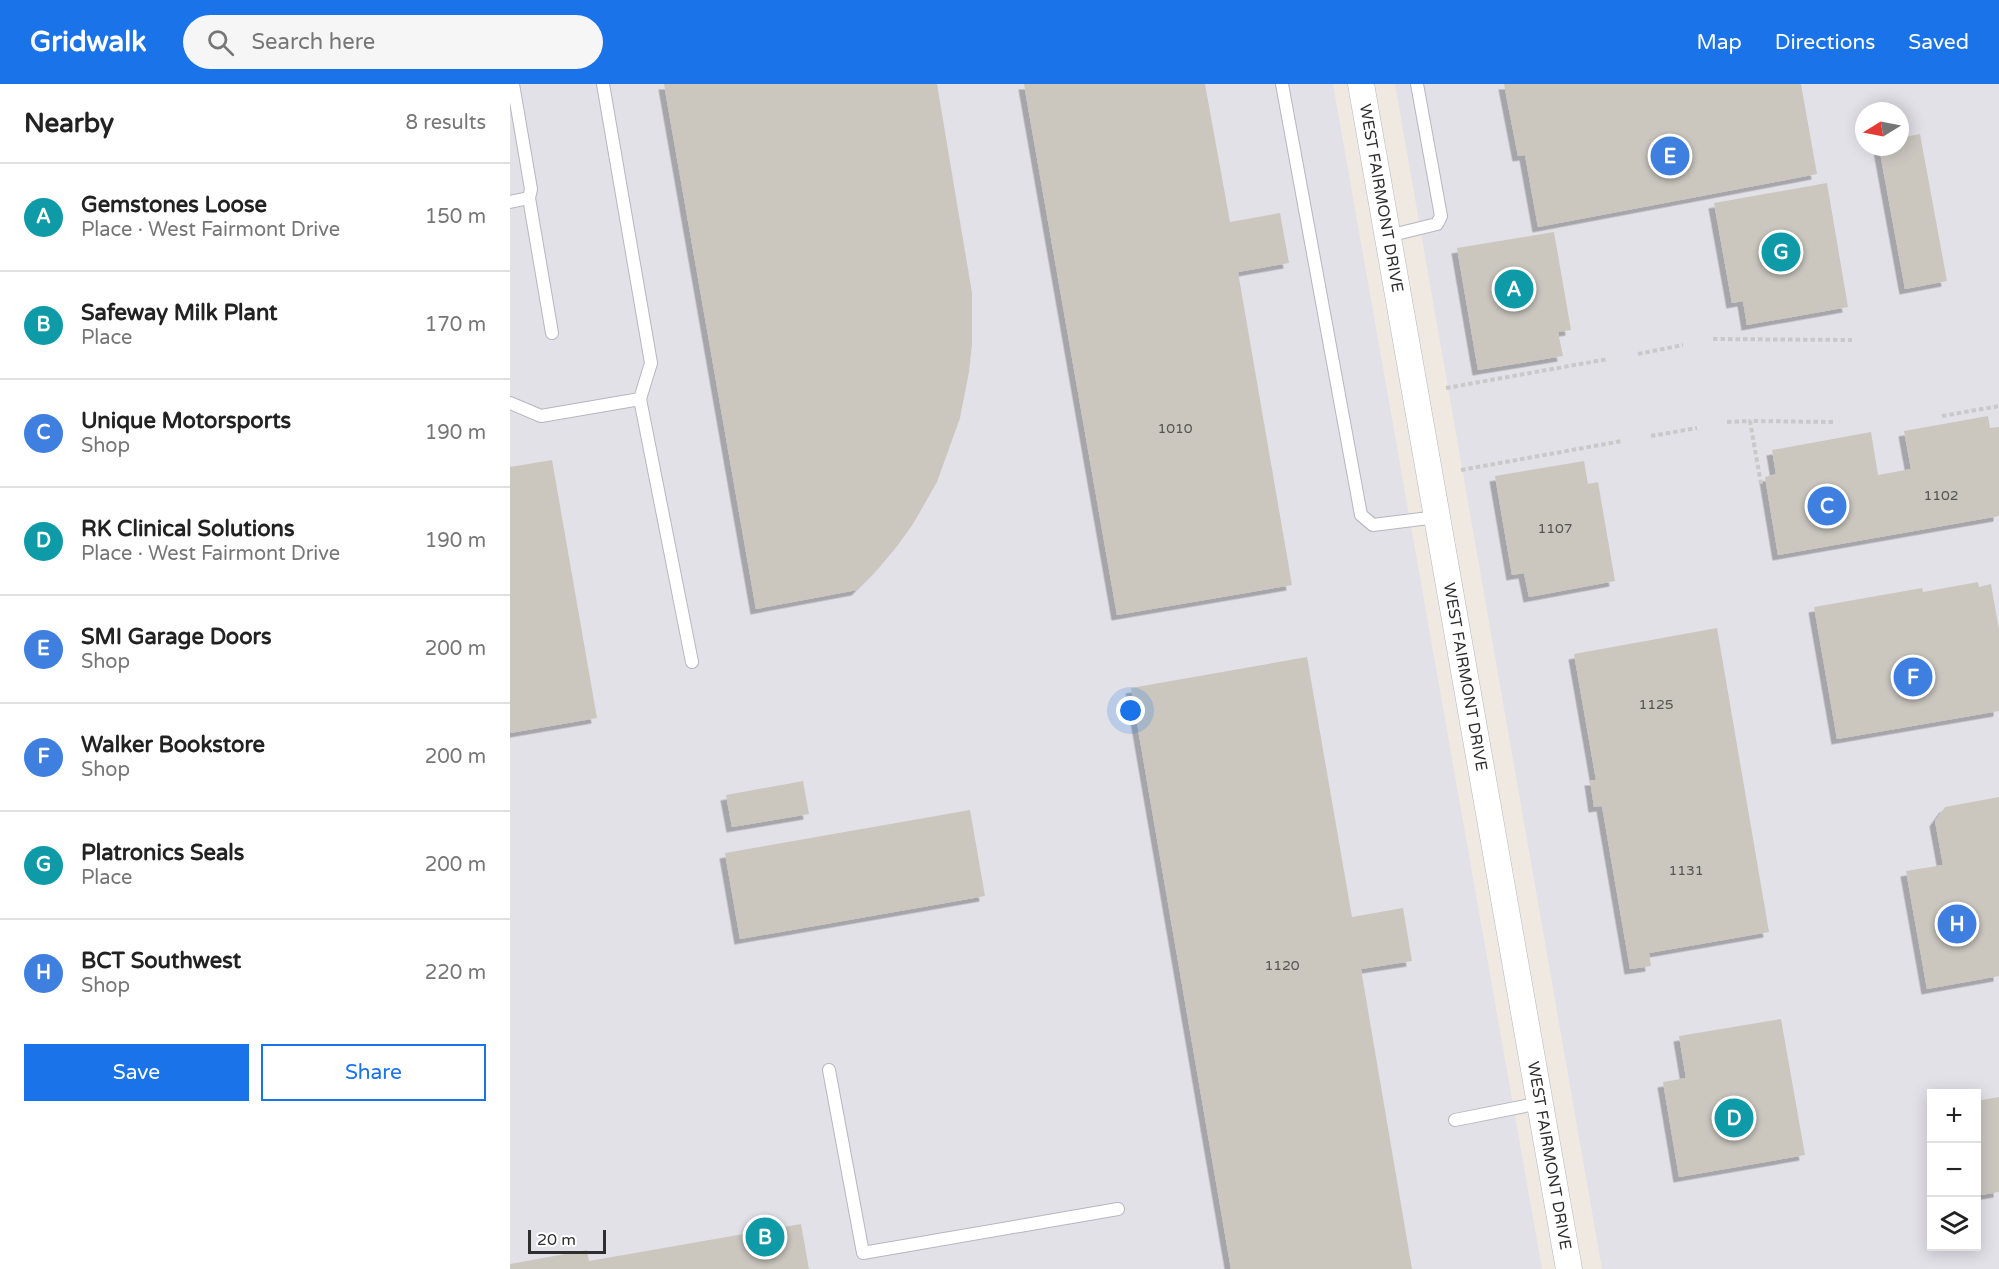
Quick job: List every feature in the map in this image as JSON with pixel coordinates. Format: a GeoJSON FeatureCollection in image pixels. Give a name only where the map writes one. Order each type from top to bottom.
{"type":"FeatureCollection","features":[{"type":"Feature","properties":{"kind":"street","name":"WEST FAIRMONT DRIVE"},"geometry":{"type":"LineString","coordinates":[[1361,84],[1569,1269]]}},
{"type":"Feature","properties":{"kind":"lane"},"geometry":{"type":"LineString","coordinates":[[513,84],[531,189],[529,198],[552,333]]}},
{"type":"Feature","properties":{"kind":"lane"},"geometry":{"type":"LineString","coordinates":[[603,84],[651,363],[640,399],[692,662]]}},
{"type":"Feature","properties":{"kind":"lane"},"geometry":{"type":"LineString","coordinates":[[1282,84],[1361,515],[1373,525],[1437,517]]}},
{"type":"Feature","properties":{"kind":"lane"},"geometry":{"type":"LineString","coordinates":[[1388,236],[1437,224],[1441,216],[1417,84]]}},
{"type":"Feature","properties":{"kind":"lane"},"geometry":{"type":"LineString","coordinates":[[510,202],[529,198]]}},
{"type":"Feature","properties":{"kind":"lane"},"geometry":{"type":"LineString","coordinates":[[510,402],[541,416],[640,399]]}},
{"type":"Feature","properties":{"kind":"lane"},"geometry":{"type":"LineString","coordinates":[[830,1070],[863,1253],[1118,1209]]}},
{"type":"Feature","properties":{"kind":"lane"},"geometry":{"type":"LineString","coordinates":[[1455,1120],[1539,1103]]}},
{"type":"Feature","properties":{"kind":"path"},"geometry":{"type":"LineString","coordinates":[[1713,339],[1851,340]]}},
{"type":"Feature","properties":{"kind":"path"},"geometry":{"type":"LineString","coordinates":[[1638,354],[1683,345]]}},
{"type":"Feature","properties":{"kind":"path"},"geometry":{"type":"LineString","coordinates":[[1446,388],[1608,359]]}},
{"type":"Feature","properties":{"kind":"path"},"geometry":{"type":"LineString","coordinates":[[1942,416],[1999,405]]}},
{"type":"Feature","properties":{"kind":"path"},"geometry":{"type":"LineString","coordinates":[[1750,421],[1761,483]]}},
{"type":"Feature","properties":{"kind":"path"},"geometry":{"type":"LineString","coordinates":[[1726,422],[1834,422]]}},
{"type":"Feature","properties":{"kind":"path"},"geometry":{"type":"LineString","coordinates":[[1651,436],[1697,428]]}},
{"type":"Feature","properties":{"kind":"path"},"geometry":{"type":"LineString","coordinates":[[1461,470],[1622,441]]}},
{"type":"Feature","properties":{"kind":"shaded area"},"geometry":{"type":"Polygon","coordinates":[[[510,84],[1333,84],[1542,1269],[510,1269],[510,84]]]}},
{"type":"Feature","properties":{"kind":"shaded area"},"geometry":{"type":"Polygon","coordinates":[[[1395,84],[1999,84],[1999,1269],[1602,1269],[1395,84]]]}},
{"type":"Feature","properties":{"kind":"building"},"geometry":{"type":"Polygon","coordinates":[[[664,84],[937,84],[972,293],[972,344],[969,372],[960,418],[937,482],[898,545],[857,590],[756,609],[664,84]]]}},
{"type":"Feature","properties":{"kind":"building"},"geometry":{"type":"Polygon","coordinates":[[[1024,84],[1205,84],[1230,222],[1280,213],[1289,263],[1238,272],[1292,585],[1117,615],[1024,84]]]}},
{"type":"Feature","properties":{"kind":"building"},"geometry":{"type":"Polygon","coordinates":[[[1504,84],[1801,84],[1817,174],[1538,227],[1525,155],[1518,156],[1504,84]]]}},
{"type":"Feature","properties":{"kind":"building"},"geometry":{"type":"Polygon","coordinates":[[[1920,134],[1947,281],[1905,289],[1881,156],[1909,156],[1909,136],[1920,134]]]}},
{"type":"Feature","properties":{"kind":"building"},"geometry":{"type":"Polygon","coordinates":[[[1827,183],[1848,307],[1747,325],[1743,301],[1732,303],[1714,203],[1827,183]]]}},
{"type":"Feature","properties":{"kind":"building"},"geometry":{"type":"Polygon","coordinates":[[[1554,232],[1571,330],[1558,332],[1563,356],[1478,370],[1457,248],[1554,232]]]}},
{"type":"Feature","properties":{"kind":"building"},"geometry":{"type":"Polygon","coordinates":[[[1988,416],[1990,428],[1999,427],[1999,516],[1778,555],[1765,477],[1776,474],[1772,450],[1871,432],[1878,475],[1911,469],[1904,431],[1988,416]]]}},
{"type":"Feature","properties":{"kind":"building"},"geometry":{"type":"Polygon","coordinates":[[[552,460],[597,718],[510,733],[510,467],[552,460]]]}},
{"type":"Feature","properties":{"kind":"building"},"geometry":{"type":"Polygon","coordinates":[[[1584,461],[1588,484],[1598,482],[1615,581],[1529,597],[1524,573],[1512,575],[1495,476],[1584,461]]]}},
{"type":"Feature","properties":{"kind":"building"},"geometry":{"type":"Polygon","coordinates":[[[1978,582],[1979,587],[1991,584],[1999,630],[1999,711],[1837,739],[1814,607],[1922,588],[1923,592],[1978,582]]]}},
{"type":"Feature","properties":{"kind":"building"},"geometry":{"type":"Polygon","coordinates":[[[1717,628],[1769,932],[1649,953],[1651,966],[1630,969],[1602,806],[1594,807],[1590,780],[1596,780],[1574,654],[1717,628]]]}},
{"type":"Feature","properties":{"kind":"building"},"geometry":{"type":"Polygon","coordinates":[[[1307,657],[1352,917],[1403,908],[1412,961],[1361,969],[1412,1269],[1231,1269],[1131,688],[1307,657]]]}},
{"type":"Feature","properties":{"kind":"building"},"geometry":{"type":"Polygon","coordinates":[[[803,781],[809,814],[732,827],[726,795],[803,781]]]}},
{"type":"Feature","properties":{"kind":"building"},"geometry":{"type":"Polygon","coordinates":[[[1999,797],[1999,976],[1927,989],[1906,871],[1943,865],[1935,821],[1945,807],[1999,797]]]}},
{"type":"Feature","properties":{"kind":"building"},"geometry":{"type":"Polygon","coordinates":[[[970,810],[985,896],[740,939],[725,853],[970,810]]]}},
{"type":"Feature","properties":{"kind":"building"},"geometry":{"type":"Polygon","coordinates":[[[1781,1019],[1805,1155],[1679,1177],[1663,1082],[1686,1078],[1679,1036],[1781,1019]]]}},
{"type":"Feature","properties":{"kind":"building"},"geometry":{"type":"Polygon","coordinates":[[[1999,1097],[1999,1192],[1981,1195],[1981,1143],[1981,1100],[1999,1097]]]}},
{"type":"Feature","properties":{"kind":"building"},"geometry":{"type":"Polygon","coordinates":[[[801,1224],[809,1269],[510,1269],[510,1264],[587,1250],[589,1261],[801,1224]]]}},
{"type":"Feature","properties":{"kind":"place","name":"SMI Garage Doors"},"geometry":{"type":"Point","coordinates":[1670,156]}},
{"type":"Feature","properties":{"kind":"place","name":"Platronics Seals"},"geometry":{"type":"Point","coordinates":[1781,252]}},
{"type":"Feature","properties":{"kind":"place","name":"Gemstones Loose"},"geometry":{"type":"Point","coordinates":[1514,289]}},
{"type":"Feature","properties":{"kind":"place","name":"Unique Motorsports"},"geometry":{"type":"Point","coordinates":[1827,506]}},
{"type":"Feature","properties":{"kind":"place","name":"Walker Bookstore"},"geometry":{"type":"Point","coordinates":[1913,677]}},
{"type":"Feature","properties":{"kind":"place","name":"BCT Southwest"},"geometry":{"type":"Point","coordinates":[1957,924]}},
{"type":"Feature","properties":{"kind":"place","name":"RK Clinical Solutions"},"geometry":{"type":"Point","coordinates":[1734,1118]}},
{"type":"Feature","properties":{"kind":"place","name":"Safeway Milk Plant"},"geometry":{"type":"Point","coordinates":[765,1237]}}]}
